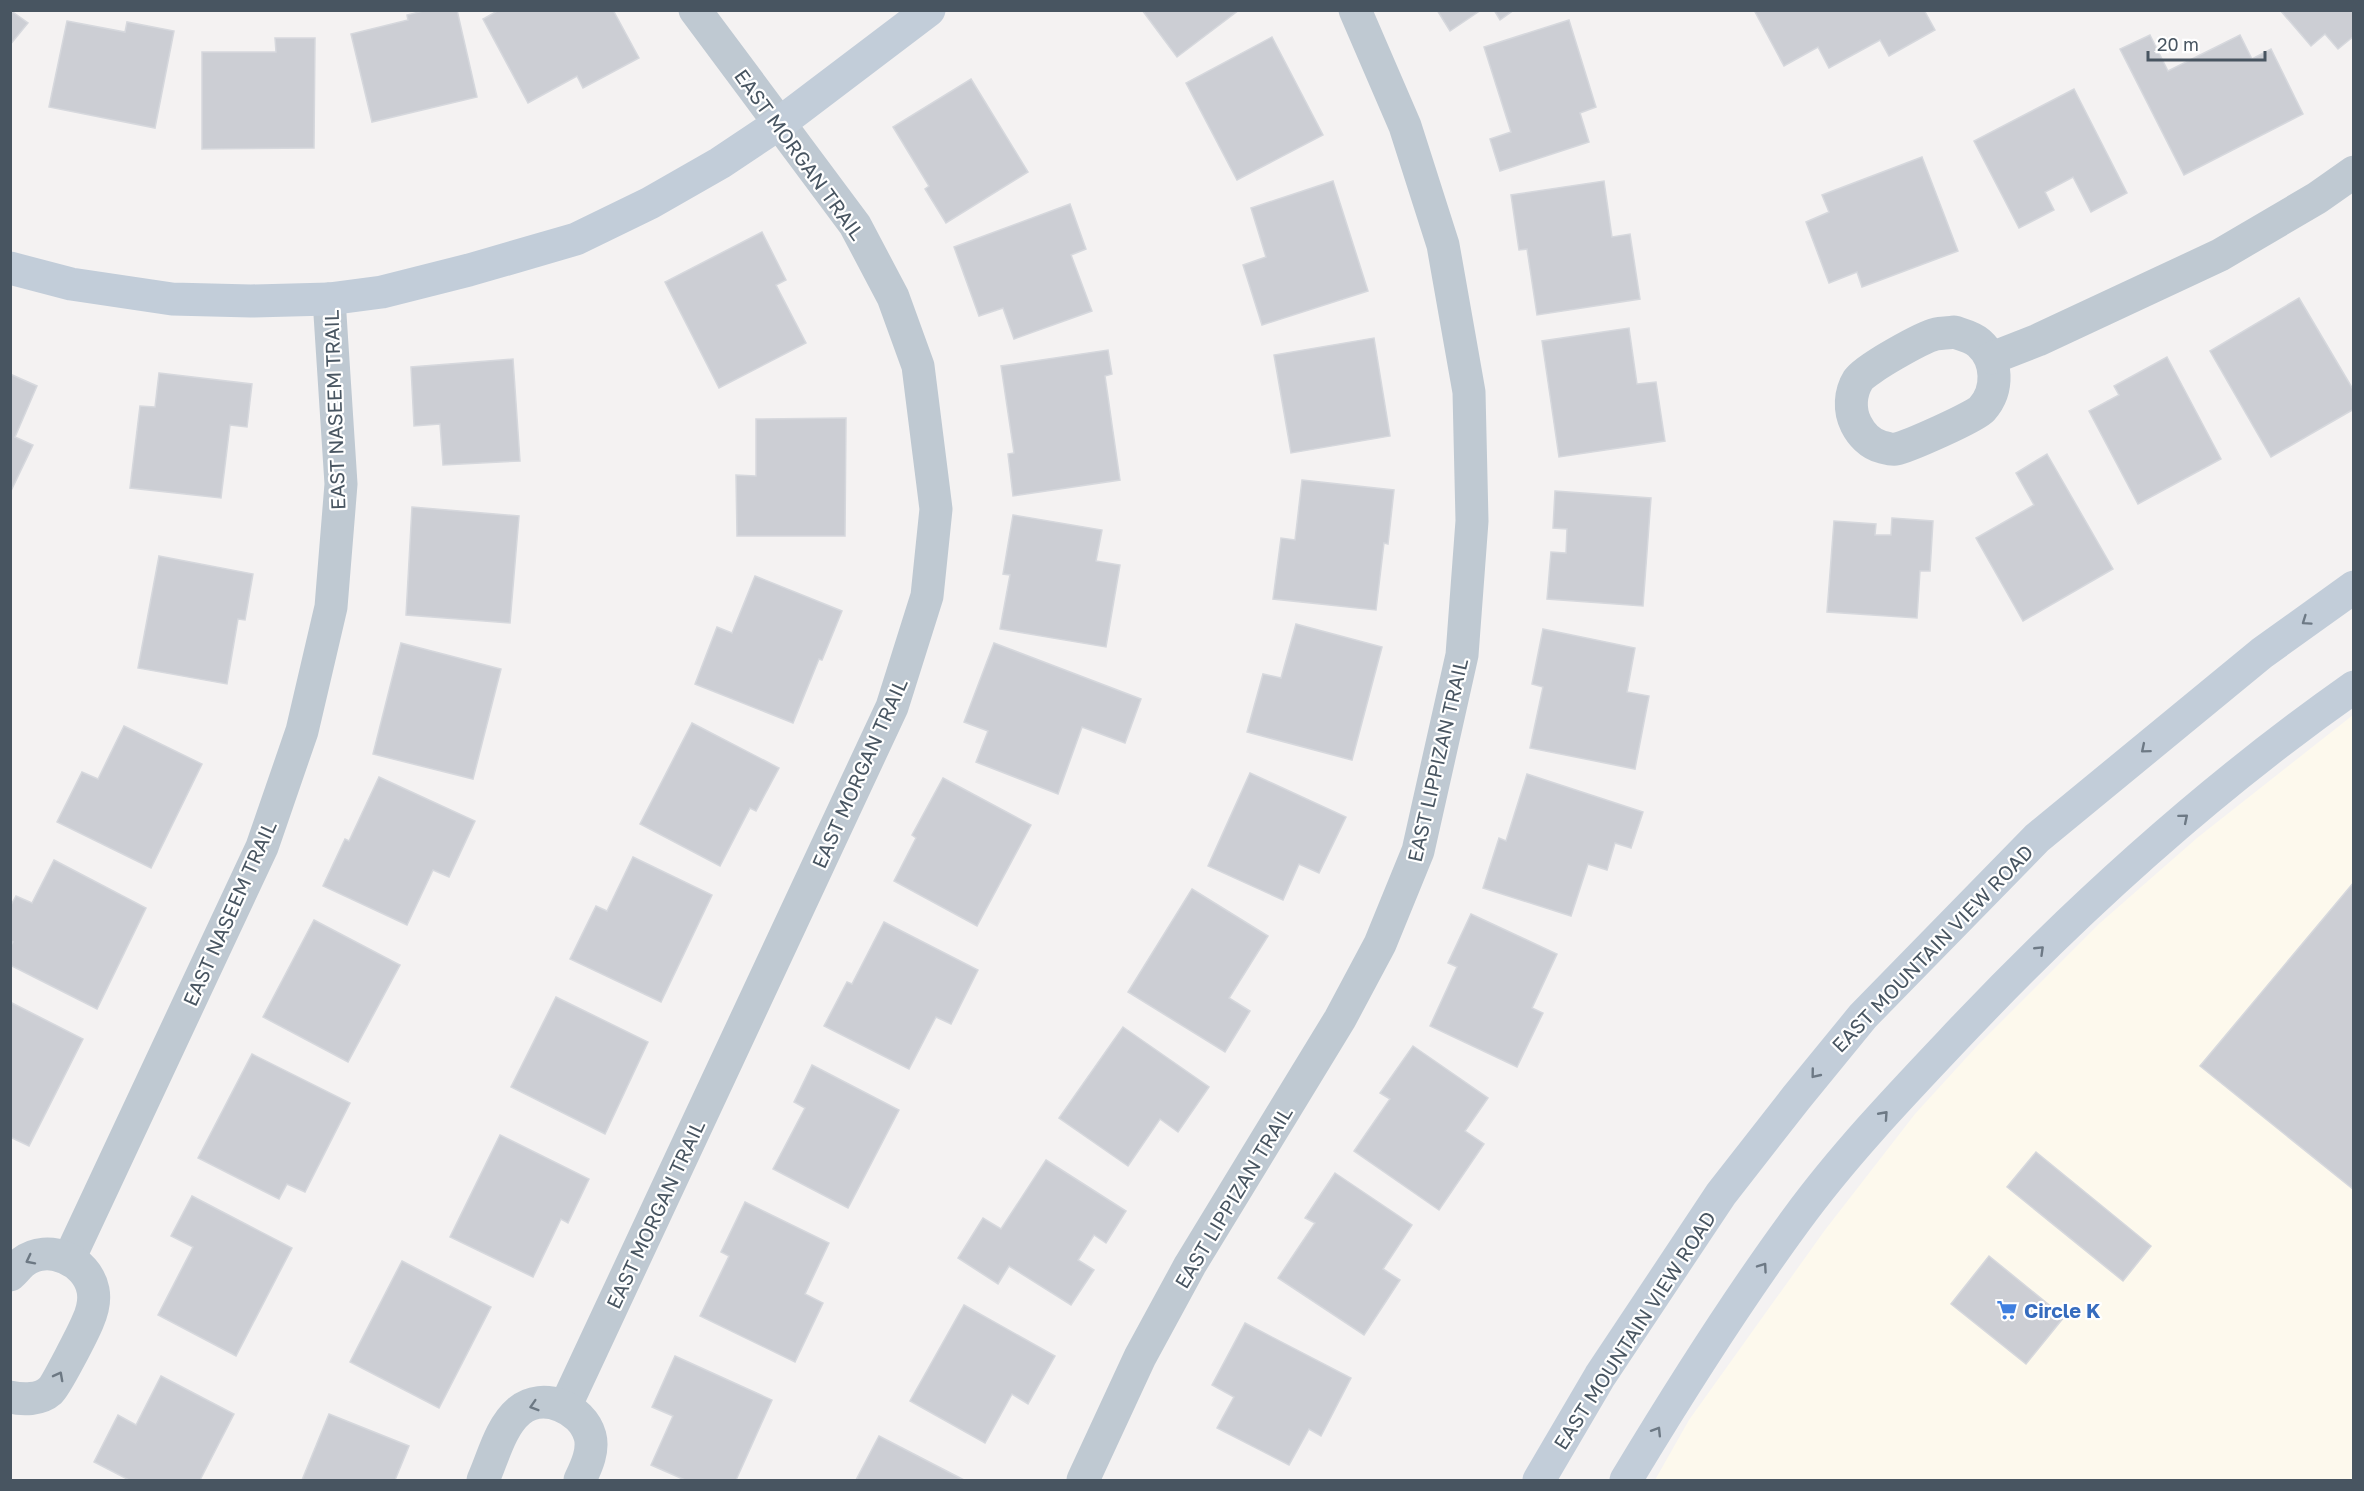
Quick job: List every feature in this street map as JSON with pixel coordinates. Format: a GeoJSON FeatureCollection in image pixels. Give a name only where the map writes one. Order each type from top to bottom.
{"type":"FeatureCollection","features":[{"type":"Feature","properties":{"kind":"main road"},"geometry":{"type":"LineString","coordinates":[[10,268],[72,284],[171,299],[251,301],[329,299],[382,292],[576,239],[651,203],[720,163],[780,123],[929,10]]}},
{"type":"Feature","properties":{"kind":"main road","name":"EAST MOUNTAIN VIEW ROAD"},"geometry":{"type":"LineString","coordinates":[[1539,1480],[1600,1376],[1721,1194],[1863,1016],[2037,838],[2262,652],[2354,587]]}},
{"type":"Feature","properties":{"kind":"main road"},"geometry":{"type":"LineString","coordinates":[[1626,1480],[1687,1382],[1796,1220],[1857,1144],[1922,1073],[2038,952],[2182,819],[2306,720],[2354,687]]}},
{"type":"Feature","properties":{"kind":"street","name":"EAST MORGAN TRAIL"},"geometry":{"type":"LineString","coordinates":[[565,1407],[892,706],[927,596],[936,509],[918,366],[893,297],[855,225],[695,10]]}},
{"type":"Feature","properties":{"kind":"street","name":"EAST LIPPIZAN TRAIL"},"geometry":{"type":"LineString","coordinates":[[1083,1480],[1140,1357],[1179,1286],[1340,1019],[1380,944],[1418,851],[1462,655],[1473,521],[1469,392],[1443,245],[1405,126],[1355,10]]}},
{"type":"Feature","properties":{"kind":"street"},"geometry":{"type":"LineString","coordinates":[[1992,358],[2038,340],[2220,255],[2317,198],[2354,172]]}},
{"type":"Feature","properties":{"kind":"street","name":"EAST NASEEM TRAIL"},"geometry":{"type":"LineString","coordinates":[[69,1259],[262,847],[302,731],[331,608],[341,484],[329,299]]}},
{"type":"Feature","properties":{"kind":"street"},"geometry":{"type":"LineString","coordinates":[[10,1275],[24,1261],[50,1254],[69,1259],[88,1276],[93,1290],[93,1305],[88,1323],[51,1390],[39,1397],[25,1399],[10,1397]]}},
{"type":"Feature","properties":{"kind":"street"},"geometry":{"type":"LineString","coordinates":[[483,1480],[507,1424],[520,1410],[533,1404],[546,1402],[572,1411],[584,1424],[590,1437],[591,1452],[580,1480]]}},
{"type":"Feature","properties":{"kind":"shaded area"},"geometry":{"type":"Polygon","coordinates":[[[2353,715],[2353,1480],[1655,1480],[1689,1420],[1825,1230],[1915,1114],[1977,1046],[2100,923],[2197,838],[2353,715]]]}},
{"type":"Feature","properties":{"kind":"building"},"geometry":{"type":"Polygon","coordinates":[[[10,10],[28,23],[10,45],[10,10]]]}},
{"type":"Feature","properties":{"kind":"building"},"geometry":{"type":"Polygon","coordinates":[[[427,10],[457,10],[477,97],[372,122],[351,34],[408,20],[407,15],[427,10]]]}},
{"type":"Feature","properties":{"kind":"building"},"geometry":{"type":"Polygon","coordinates":[[[499,10],[613,10],[639,58],[583,88],[577,76],[528,103],[483,19],[499,10]]]}},
{"type":"Feature","properties":{"kind":"building"},"geometry":{"type":"Polygon","coordinates":[[[1142,10],[1239,10],[1177,57],[1142,10]]]}},
{"type":"Feature","properties":{"kind":"building"},"geometry":{"type":"Polygon","coordinates":[[[1437,10],[1481,10],[1450,31],[1437,10]]]}},
{"type":"Feature","properties":{"kind":"building"},"geometry":{"type":"Polygon","coordinates":[[[1494,10],[1514,10],[1500,20],[1494,10]]]}},
{"type":"Feature","properties":{"kind":"building"},"geometry":{"type":"Polygon","coordinates":[[[1754,10],[1924,10],[1935,30],[1889,56],[1880,40],[1829,68],[1818,47],[1784,66],[1754,10]]]}},
{"type":"Feature","properties":{"kind":"building"},"geometry":{"type":"Polygon","coordinates":[[[2280,10],[2354,10],[2354,36],[2338,49],[2325,34],[2311,46],[2280,10]]]}},
{"type":"Feature","properties":{"kind":"building"},"geometry":{"type":"Polygon","coordinates":[[[1569,20],[1596,107],[1580,113],[1589,142],[1500,171],[1490,139],[1511,132],[1484,47],[1569,20]]]}},
{"type":"Feature","properties":{"kind":"building"},"geometry":{"type":"Polygon","coordinates":[[[67,21],[125,32],[127,22],[174,31],[155,128],[49,107],[67,21]]]}},
{"type":"Feature","properties":{"kind":"building"},"geometry":{"type":"Polygon","coordinates":[[[2150,35],[2168,71],[2240,35],[2252,59],[2271,49],[2303,114],[2184,175],[2120,49],[2150,35]]]}},
{"type":"Feature","properties":{"kind":"building"},"geometry":{"type":"Polygon","coordinates":[[[1272,37],[1323,135],[1237,180],[1186,83],[1272,37]]]}},
{"type":"Feature","properties":{"kind":"building"},"geometry":{"type":"Polygon","coordinates":[[[275,38],[315,38],[314,148],[202,149],[202,52],[276,52],[275,38]]]}},
{"type":"Feature","properties":{"kind":"building"},"geometry":{"type":"Polygon","coordinates":[[[971,79],[1028,172],[946,223],[925,189],[929,186],[893,127],[971,79]]]}},
{"type":"Feature","properties":{"kind":"building"},"geometry":{"type":"Polygon","coordinates":[[[2074,89],[2127,193],[2091,212],[2073,177],[2045,192],[2054,210],[2019,228],[1974,141],[2074,89]]]}},
{"type":"Feature","properties":{"kind":"building"},"geometry":{"type":"Polygon","coordinates":[[[1922,157],[1958,251],[1862,287],[1857,272],[1829,283],[1806,222],[1829,212],[1822,195],[1922,157]]]}},
{"type":"Feature","properties":{"kind":"building"},"geometry":{"type":"Polygon","coordinates":[[[1333,181],[1368,291],[1262,325],[1243,265],[1266,257],[1251,208],[1333,181]]]}},
{"type":"Feature","properties":{"kind":"building"},"geometry":{"type":"Polygon","coordinates":[[[1604,181],[1612,237],[1630,234],[1640,299],[1537,315],[1527,249],[1519,250],[1511,195],[1604,181]]]}},
{"type":"Feature","properties":{"kind":"building"},"geometry":{"type":"Polygon","coordinates":[[[1070,204],[1086,249],[1071,255],[1092,311],[1014,339],[1003,308],[979,316],[954,247],[1070,204]]]}},
{"type":"Feature","properties":{"kind":"building"},"geometry":{"type":"Polygon","coordinates":[[[762,232],[786,280],[776,285],[806,343],[719,388],[665,282],[762,232]]]}},
{"type":"Feature","properties":{"kind":"building"},"geometry":{"type":"Polygon","coordinates":[[[2299,298],[2354,391],[2354,409],[2271,457],[2210,351],[2299,298]]]}},
{"type":"Feature","properties":{"kind":"building"},"geometry":{"type":"Polygon","coordinates":[[[1629,328],[1637,384],[1656,382],[1665,441],[1559,457],[1542,341],[1629,328]]]}},
{"type":"Feature","properties":{"kind":"building"},"geometry":{"type":"Polygon","coordinates":[[[1374,338],[1390,436],[1291,453],[1274,355],[1374,338]]]}},
{"type":"Feature","properties":{"kind":"building"},"geometry":{"type":"Polygon","coordinates":[[[1108,350],[1112,374],[1105,376],[1120,480],[1013,496],[1008,454],[1014,453],[1001,366],[1108,350]]]}},
{"type":"Feature","properties":{"kind":"building"},"geometry":{"type":"Polygon","coordinates":[[[2167,357],[2221,459],[2138,504],[2089,411],[2119,395],[2114,386],[2167,357]]]}},
{"type":"Feature","properties":{"kind":"building"},"geometry":{"type":"Polygon","coordinates":[[[513,359],[520,461],[443,465],[440,424],[414,426],[411,367],[513,359]]]}},
{"type":"Feature","properties":{"kind":"building"},"geometry":{"type":"Polygon","coordinates":[[[159,373],[252,384],[247,427],[230,425],[221,498],[130,488],[140,406],[155,407],[159,373]]]}},
{"type":"Feature","properties":{"kind":"building"},"geometry":{"type":"Polygon","coordinates":[[[10,374],[37,386],[15,437],[33,445],[10,493],[10,374]]]}},
{"type":"Feature","properties":{"kind":"building"},"geometry":{"type":"Polygon","coordinates":[[[846,418],[845,536],[737,536],[736,475],[756,476],[756,419],[846,418]]]}},
{"type":"Feature","properties":{"kind":"building"},"geometry":{"type":"Polygon","coordinates":[[[2047,454],[2113,569],[2023,621],[1976,538],[2034,505],[2016,473],[2047,454]]]}},
{"type":"Feature","properties":{"kind":"building"},"geometry":{"type":"Polygon","coordinates":[[[1302,480],[1394,490],[1388,544],[1384,543],[1376,610],[1273,599],[1281,538],[1295,540],[1302,480]]]}},
{"type":"Feature","properties":{"kind":"building"},"geometry":{"type":"Polygon","coordinates":[[[1555,491],[1651,498],[1643,606],[1547,599],[1551,552],[1566,553],[1567,529],[1553,528],[1555,491]]]}},
{"type":"Feature","properties":{"kind":"building"},"geometry":{"type":"Polygon","coordinates":[[[412,507],[519,516],[510,623],[406,615],[412,507]]]}},
{"type":"Feature","properties":{"kind":"building"},"geometry":{"type":"Polygon","coordinates":[[[1013,515],[1102,530],[1096,561],[1120,565],[1106,647],[1000,629],[1010,575],[1003,574],[1013,515]]]}},
{"type":"Feature","properties":{"kind":"building"},"geometry":{"type":"Polygon","coordinates":[[[1892,518],[1933,521],[1930,571],[1920,571],[1917,618],[1827,612],[1834,521],[1876,524],[1875,535],[1891,535],[1892,518]]]}},
{"type":"Feature","properties":{"kind":"building"},"geometry":{"type":"Polygon","coordinates":[[[159,556],[253,574],[245,620],[238,619],[227,684],[138,668],[159,556]]]}},
{"type":"Feature","properties":{"kind":"building"},"geometry":{"type":"Polygon","coordinates":[[[755,576],[842,611],[822,660],[819,659],[793,723],[695,684],[717,627],[732,633],[755,576]]]}},
{"type":"Feature","properties":{"kind":"building"},"geometry":{"type":"Polygon","coordinates":[[[1296,624],[1382,647],[1352,760],[1247,732],[1263,674],[1281,678],[1296,624]]]}},
{"type":"Feature","properties":{"kind":"building"},"geometry":{"type":"Polygon","coordinates":[[[1543,629],[1635,648],[1627,692],[1649,696],[1635,769],[1530,748],[1543,687],[1532,684],[1543,629]]]}},
{"type":"Feature","properties":{"kind":"building"},"geometry":{"type":"Polygon","coordinates":[[[401,643],[501,669],[473,779],[373,754],[401,643]]]}},
{"type":"Feature","properties":{"kind":"building"},"geometry":{"type":"Polygon","coordinates":[[[994,643],[1141,699],[1125,743],[1082,727],[1058,794],[976,762],[988,731],[964,722],[994,643]]]}},
{"type":"Feature","properties":{"kind":"building"},"geometry":{"type":"Polygon","coordinates":[[[692,723],[779,768],[756,811],[750,808],[720,866],[640,824],[692,723]]]}},
{"type":"Feature","properties":{"kind":"building"},"geometry":{"type":"Polygon","coordinates":[[[124,726],[202,764],[151,868],[57,822],[82,772],[98,779],[124,726]]]}},
{"type":"Feature","properties":{"kind":"building"},"geometry":{"type":"Polygon","coordinates":[[[1250,773],[1346,817],[1319,873],[1299,864],[1283,900],[1208,866],[1250,773]]]}},
{"type":"Feature","properties":{"kind":"building"},"geometry":{"type":"Polygon","coordinates":[[[1527,774],[1643,812],[1631,848],[1615,843],[1607,870],[1588,864],[1571,916],[1483,888],[1499,838],[1506,841],[1527,774]]]}},
{"type":"Feature","properties":{"kind":"building"},"geometry":{"type":"Polygon","coordinates":[[[379,777],[475,821],[449,877],[433,870],[407,925],[323,886],[345,839],[349,841],[379,777]]]}},
{"type":"Feature","properties":{"kind":"building"},"geometry":{"type":"Polygon","coordinates":[[[943,778],[1031,825],[977,926],[894,881],[916,838],[912,835],[943,778]]]}},
{"type":"Feature","properties":{"kind":"building"},"geometry":{"type":"Polygon","coordinates":[[[633,857],[712,895],[661,1002],[570,959],[596,906],[607,911],[633,857]]]}},
{"type":"Feature","properties":{"kind":"building"},"geometry":{"type":"Polygon","coordinates":[[[54,860],[146,908],[97,1009],[10,965],[10,947],[13,942],[10,941],[10,907],[16,896],[32,903],[54,860]]]}},
{"type":"Feature","properties":{"kind":"building"},"geometry":{"type":"Polygon","coordinates":[[[2354,882],[2354,1190],[2200,1066],[2354,882]]]}},
{"type":"Feature","properties":{"kind":"building"},"geometry":{"type":"Polygon","coordinates":[[[1192,889],[1268,936],[1229,998],[1250,1011],[1225,1052],[1128,992],[1192,889]]]}},
{"type":"Feature","properties":{"kind":"building"},"geometry":{"type":"Polygon","coordinates":[[[1471,914],[1557,954],[1532,1008],[1543,1013],[1517,1067],[1430,1026],[1457,967],[1448,963],[1471,914]]]}},
{"type":"Feature","properties":{"kind":"building"},"geometry":{"type":"Polygon","coordinates":[[[314,920],[400,965],[348,1062],[263,1017],[314,920]]]}},
{"type":"Feature","properties":{"kind":"building"},"geometry":{"type":"Polygon","coordinates":[[[884,922],[978,970],[951,1024],[936,1017],[909,1069],[824,1026],[847,982],[852,984],[884,922]]]}},
{"type":"Feature","properties":{"kind":"building"},"geometry":{"type":"Polygon","coordinates":[[[556,997],[648,1042],[605,1134],[511,1087],[556,997]]]}},
{"type":"Feature","properties":{"kind":"building"},"geometry":{"type":"Polygon","coordinates":[[[10,1002],[83,1039],[29,1146],[10,1137],[10,1002]]]}},
{"type":"Feature","properties":{"kind":"building"},"geometry":{"type":"Polygon","coordinates":[[[1123,1027],[1209,1087],[1178,1132],[1160,1119],[1128,1166],[1059,1118],[1123,1027]]]}},
{"type":"Feature","properties":{"kind":"building"},"geometry":{"type":"Polygon","coordinates":[[[1413,1046],[1488,1098],[1465,1131],[1484,1144],[1439,1210],[1354,1151],[1390,1099],[1380,1093],[1413,1046]]]}},
{"type":"Feature","properties":{"kind":"building"},"geometry":{"type":"Polygon","coordinates":[[[252,1054],[350,1103],[305,1192],[287,1184],[279,1199],[198,1158],[252,1054]]]}},
{"type":"Feature","properties":{"kind":"building"},"geometry":{"type":"Polygon","coordinates":[[[812,1065],[899,1110],[848,1208],[773,1169],[805,1108],[794,1102],[812,1065]]]}},
{"type":"Feature","properties":{"kind":"building"},"geometry":{"type":"Polygon","coordinates":[[[500,1135],[589,1179],[568,1223],[561,1219],[533,1277],[450,1237],[500,1135]]]}},
{"type":"Feature","properties":{"kind":"building","name":"Circle K"},"geometry":{"type":"Polygon","coordinates":[[[2036,1152],[2151,1246],[2123,1281],[2007,1187],[2036,1152]]]}},
{"type":"Feature","properties":{"kind":"building"},"geometry":{"type":"Polygon","coordinates":[[[1046,1160],[1126,1211],[1106,1243],[1094,1235],[1078,1260],[1094,1270],[1071,1305],[1009,1266],[998,1284],[958,1258],[983,1218],[1001,1229],[1046,1160]]]}},
{"type":"Feature","properties":{"kind":"building"},"geometry":{"type":"Polygon","coordinates":[[[1335,1173],[1412,1225],[1383,1269],[1400,1280],[1364,1335],[1278,1278],[1315,1223],[1305,1218],[1335,1173]]]}},
{"type":"Feature","properties":{"kind":"building"},"geometry":{"type":"Polygon","coordinates":[[[192,1196],[292,1248],[236,1356],[158,1315],[193,1247],[171,1236],[192,1196]]]}},
{"type":"Feature","properties":{"kind":"building"},"geometry":{"type":"Polygon","coordinates":[[[745,1202],[829,1243],[805,1294],[823,1303],[795,1362],[700,1316],[729,1256],[721,1252],[745,1202]]]}},
{"type":"Feature","properties":{"kind":"building","name":"Circle K"},"geometry":{"type":"Polygon","coordinates":[[[1989,1256],[2064,1317],[2026,1364],[1951,1304],[1989,1256]]]}},
{"type":"Feature","properties":{"kind":"building"},"geometry":{"type":"Polygon","coordinates":[[[402,1261],[491,1307],[439,1408],[350,1362],[402,1261]]]}},
{"type":"Feature","properties":{"kind":"building"},"geometry":{"type":"Polygon","coordinates":[[[964,1305],[1055,1356],[1028,1404],[1012,1394],[985,1443],[910,1401],[964,1305]]]}},
{"type":"Feature","properties":{"kind":"building"},"geometry":{"type":"Polygon","coordinates":[[[1245,1323],[1351,1378],[1321,1436],[1309,1429],[1289,1465],[1217,1428],[1234,1397],[1212,1385],[1245,1323]]]}},
{"type":"Feature","properties":{"kind":"building"},"geometry":{"type":"Polygon","coordinates":[[[675,1356],[772,1400],[736,1480],[685,1480],[651,1465],[673,1416],[652,1407],[675,1356]]]}},
{"type":"Feature","properties":{"kind":"building"},"geometry":{"type":"Polygon","coordinates":[[[161,1376],[234,1414],[200,1480],[129,1480],[94,1462],[118,1415],[136,1425],[161,1376]]]}},
{"type":"Feature","properties":{"kind":"building"},"geometry":{"type":"Polygon","coordinates":[[[329,1414],[409,1446],[395,1480],[302,1480],[329,1414]]]}},
{"type":"Feature","properties":{"kind":"building"},"geometry":{"type":"Polygon","coordinates":[[[879,1436],[964,1480],[856,1480],[879,1436]]]}},
{"type":"Feature","properties":{"kind":"place","name":"Circle K"},"geometry":{"type":"Point","coordinates":[2007,1310]}}]}
